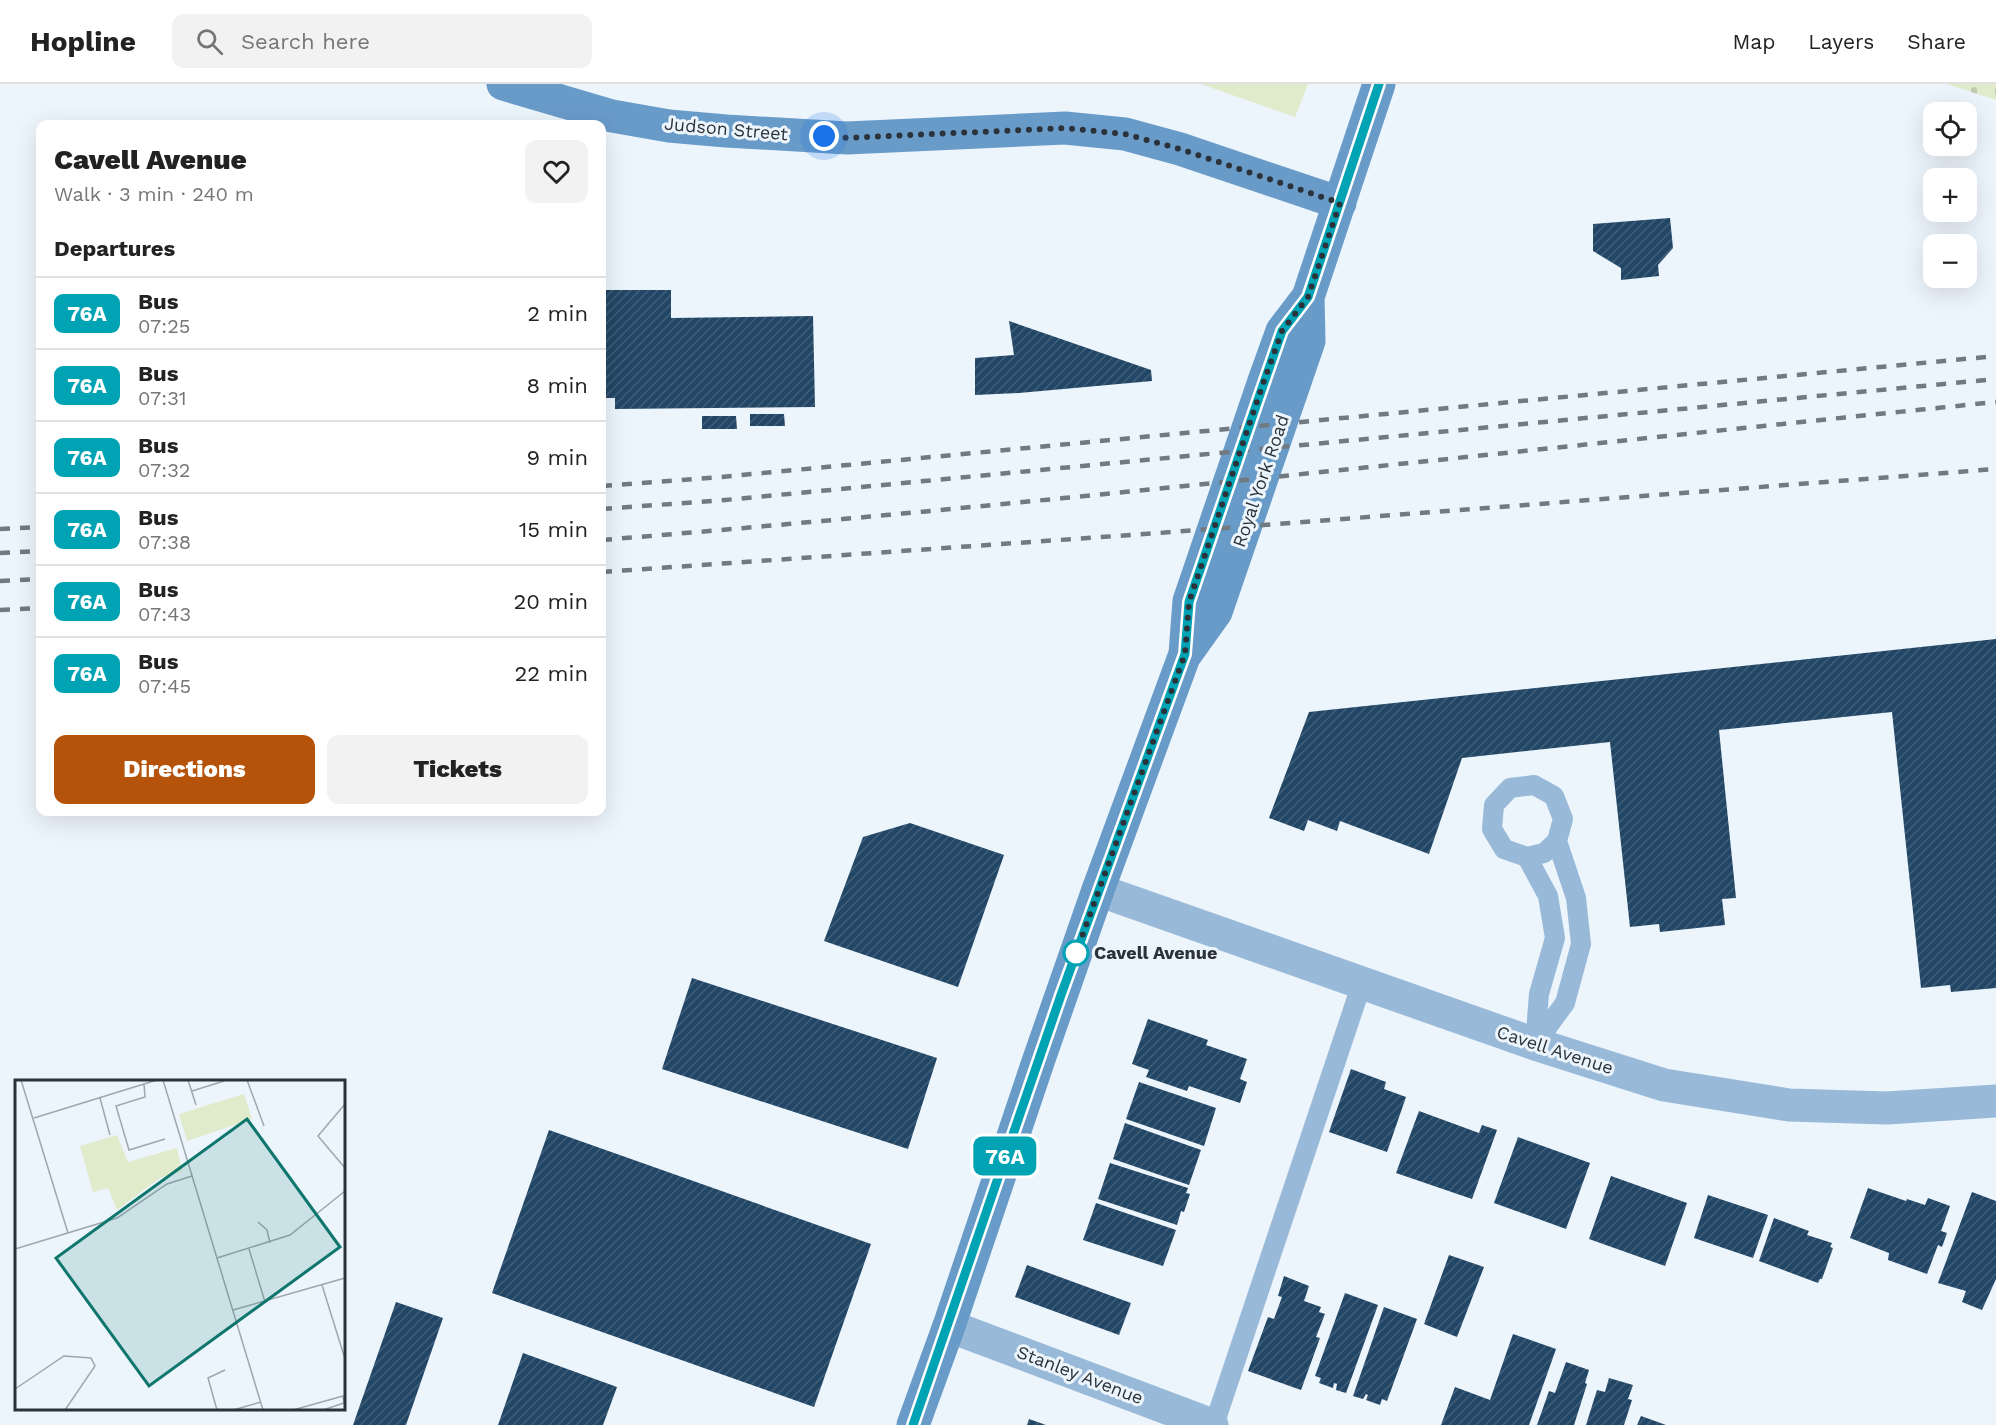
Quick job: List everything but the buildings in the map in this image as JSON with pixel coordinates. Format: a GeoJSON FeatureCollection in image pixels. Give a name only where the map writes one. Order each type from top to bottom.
{"type":"FeatureCollection","features":[{"type":"Feature","properties":{"kind":"main road","name":"Judson Street"},"geometry":{"type":"LineString","coordinates":[[503,84],[612,116],[669,126],[703,129],[847,138],[1065,128],[1125,134],[1180,149],[1340,203]]}},
{"type":"Feature","properties":{"kind":"main road","name":"Royal York Road"},"geometry":{"type":"LineString","coordinates":[[913,1425],[1098,890],[1185,654],[1189,602],[1264,381],[1282,331],[1308,297],[1379,84]]}},
{"type":"Feature","properties":{"kind":"street","name":"Cavell Avenue"},"geometry":{"type":"LineString","coordinates":[[1098,890],[1535,1044],[1664,1085],[1789,1105],[1887,1108],[1996,1101]]}},
{"type":"Feature","properties":{"kind":"street","name":"Stanley Avenue"},"geometry":{"type":"LineString","coordinates":[[949,1326],[1213,1425]]}},
{"type":"Feature","properties":{"kind":"lane"},"geometry":{"type":"LineString","coordinates":[[1534,785],[1554,796],[1563,819],[1557,841],[1544,853],[1527,857],[1504,849],[1492,829],[1494,805],[1510,788],[1534,785]]}},
{"type":"Feature","properties":{"kind":"lane"},"geometry":{"type":"LineString","coordinates":[[1535,1044],[1564,1004],[1581,944],[1576,898],[1557,841]]}},
{"type":"Feature","properties":{"kind":"lane"},"geometry":{"type":"LineString","coordinates":[[1527,857],[1548,896],[1555,938],[1539,994],[1535,1044]]}},
{"type":"Feature","properties":{"kind":"lane"},"geometry":{"type":"LineString","coordinates":[[1213,1425],[1362,983]]}},
{"type":"Feature","properties":{"kind":"green space"},"geometry":{"type":"Polygon","coordinates":[[[1201,84],[1308,84],[1295,117],[1201,84]]]}},
{"type":"Feature","properties":{"kind":"green space"},"geometry":{"type":"Polygon","coordinates":[[[1947,84],[1996,84],[1996,100],[1947,84]]]}},
{"type":"Feature","properties":{"kind":"railway"},"geometry":{"type":"LineString","coordinates":[[606,486],[721,477],[1996,356]]}},
{"type":"Feature","properties":{"kind":"railway"},"geometry":{"type":"LineString","coordinates":[[606,509],[725,500],[1996,379]]}},
{"type":"Feature","properties":{"kind":"railway"},"geometry":{"type":"LineString","coordinates":[[606,540],[1125,492],[1996,402]]}},
{"type":"Feature","properties":{"kind":"railway"},"geometry":{"type":"LineString","coordinates":[[606,572],[1159,533],[1996,469]]}},
{"type":"Feature","properties":{"kind":"railway"},"geometry":{"type":"LineString","coordinates":[[0,529],[36,527]]}},
{"type":"Feature","properties":{"kind":"railway"},"geometry":{"type":"LineString","coordinates":[[0,553],[36,551]]}},
{"type":"Feature","properties":{"kind":"railway"},"geometry":{"type":"LineString","coordinates":[[0,581],[36,579]]}},
{"type":"Feature","properties":{"kind":"railway"},"geometry":{"type":"LineString","coordinates":[[0,610],[36,608]]}},
{"type":"Feature","properties":{"kind":"bus line","name":"76A"},"geometry":{"type":"LineString","coordinates":[[913,1425],[1098,890],[1185,654],[1189,602],[1264,381],[1282,331],[1308,297],[1379,84]]}},
{"type":"Feature","properties":{"kind":"place","name":"Cavell Avenue"},"geometry":{"type":"Point","coordinates":[1076,953]}},
{"type":"Feature","properties":{"kind":"route"},"geometry":{"type":"LineString","coordinates":[[824,136],[847,138],[1065,128],[1125,134],[1180,149],[1340,203],[1308,297],[1282,331],[1264,381],[1189,602],[1185,654],[1076,953]]}}]}
